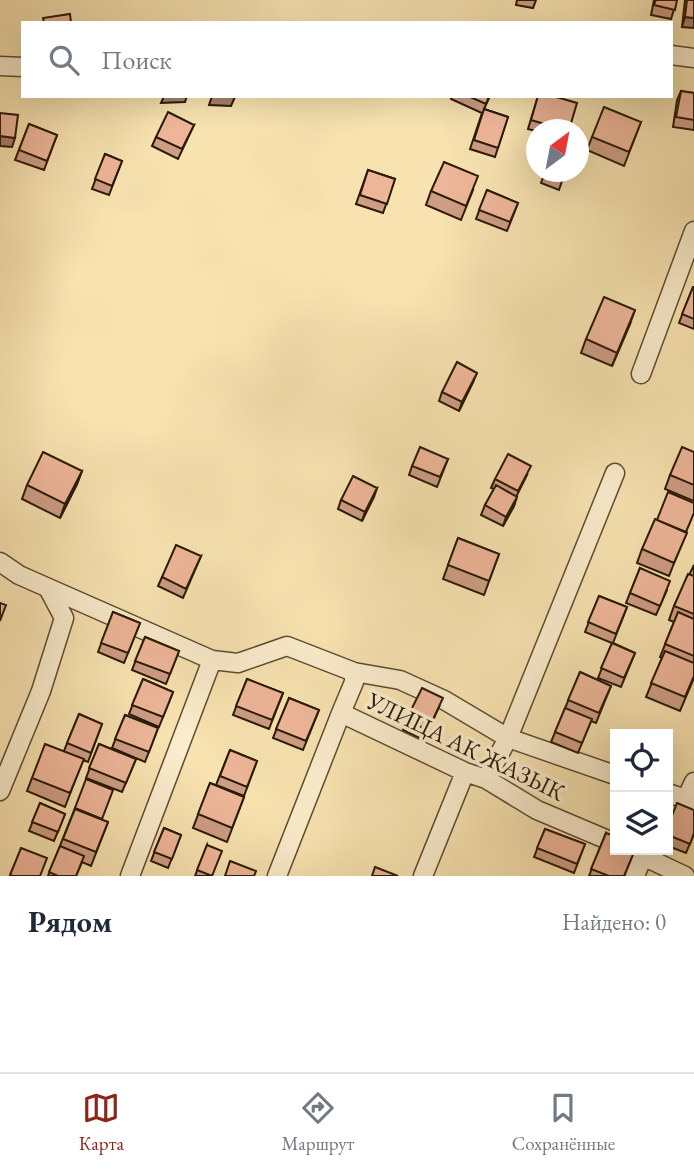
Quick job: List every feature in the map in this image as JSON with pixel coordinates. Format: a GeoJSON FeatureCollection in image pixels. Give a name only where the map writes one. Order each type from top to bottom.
{"type":"FeatureCollection","features":[{"type":"Feature","properties":{"kind":"street"},"geometry":{"type":"LineString","coordinates":[[673,55],[694,58]]}},
{"type":"Feature","properties":{"kind":"street"},"geometry":{"type":"LineString","coordinates":[[0,66],[21,67]]}},
{"type":"Feature","properties":{"kind":"street"},"geometry":{"type":"LineString","coordinates":[[641,374],[694,231]]}},
{"type":"Feature","properties":{"kind":"street"},"geometry":{"type":"LineString","coordinates":[[486,779],[508,738],[615,473]]}},
{"type":"Feature","properties":{"kind":"street","name":"УЛИЦА АК ЖАЗЫК"},"geometry":{"type":"LineString","coordinates":[[0,562],[19,575],[212,660],[239,663],[287,646],[354,672],[400,680],[444,699],[508,738],[610,773]]}},
{"type":"Feature","properties":{"kind":"street"},"geometry":{"type":"LineString","coordinates":[[0,791],[41,691],[64,618],[48,588]]}},
{"type":"Feature","properties":{"kind":"street"},"geometry":{"type":"LineString","coordinates":[[130,876],[212,660]]}},
{"type":"Feature","properties":{"kind":"street","name":"УЛИЦА АК ЖАЗЫК"},"geometry":{"type":"LineString","coordinates":[[354,672],[354,682],[341,713],[465,772],[486,779],[537,810],[610,841]]}},
{"type":"Feature","properties":{"kind":"street"},"geometry":{"type":"LineString","coordinates":[[277,876],[341,713]]}},
{"type":"Feature","properties":{"kind":"street"},"geometry":{"type":"LineString","coordinates":[[423,876],[465,772]]}},
{"type":"Feature","properties":{"kind":"street"},"geometry":{"type":"LineString","coordinates":[[673,795],[690,801],[694,782]]}},
{"type":"Feature","properties":{"kind":"street"},"geometry":{"type":"LineString","coordinates":[[635,876],[636,855]]}},
{"type":"Feature","properties":{"kind":"street"},"geometry":{"type":"LineString","coordinates":[[640,855],[685,876]]}},
{"type":"Feature","properties":{"kind":"building"},"geometry":{"type":"Polygon","coordinates":[[[656,0],[677,0],[675,10],[654,5],[656,0]]]}},
{"type":"Feature","properties":{"kind":"building"},"geometry":{"type":"Polygon","coordinates":[[[687,0],[694,0],[694,18],[685,17],[687,0]]]}},
{"type":"Feature","properties":{"kind":"building"},"geometry":{"type":"Polygon","coordinates":[[[70,14],[71,21],[44,21],[43,18],[70,14]]]}},
{"type":"Feature","properties":{"kind":"building"},"geometry":{"type":"Polygon","coordinates":[[[681,91],[694,93],[694,120],[676,117],[681,91]]]}},
{"type":"Feature","properties":{"kind":"building"},"geometry":{"type":"Polygon","coordinates":[[[472,98],[488,98],[486,104],[472,98]]]}},
{"type":"Feature","properties":{"kind":"building"},"geometry":{"type":"Polygon","coordinates":[[[537,98],[560,98],[577,103],[572,119],[531,119],[537,98]]]}},
{"type":"Feature","properties":{"kind":"building"},"geometry":{"type":"Polygon","coordinates":[[[604,107],[641,122],[629,152],[592,137],[604,107]]]}},
{"type":"Feature","properties":{"kind":"building"},"geometry":{"type":"Polygon","coordinates":[[[484,109],[508,117],[498,148],[474,140],[484,109]]]}},
{"type":"Feature","properties":{"kind":"building"},"geometry":{"type":"Polygon","coordinates":[[[168,112],[194,125],[182,149],[156,137],[168,112]]]}},
{"type":"Feature","properties":{"kind":"building"},"geometry":{"type":"Polygon","coordinates":[[[0,113],[18,115],[15,138],[0,136],[0,113]]]}},
{"type":"Feature","properties":{"kind":"building"},"geometry":{"type":"Polygon","coordinates":[[[29,124],[57,135],[47,161],[19,150],[29,124]]]}},
{"type":"Feature","properties":{"kind":"building"},"geometry":{"type":"Polygon","coordinates":[[[105,154],[122,161],[112,186],[95,179],[105,154]]]}},
{"type":"Feature","properties":{"kind":"building"},"geometry":{"type":"Polygon","coordinates":[[[444,162],[478,176],[466,206],[431,191],[444,162]]]}},
{"type":"Feature","properties":{"kind":"building"},"geometry":{"type":"Polygon","coordinates":[[[368,170],[395,179],[387,204],[360,195],[368,170]]]}},
{"type":"Feature","properties":{"kind":"building"},"geometry":{"type":"Polygon","coordinates":[[[487,190],[518,203],[510,222],[479,210],[487,190]]]}},
{"type":"Feature","properties":{"kind":"building"},"geometry":{"type":"Polygon","coordinates":[[[694,287],[694,319],[682,314],[694,287]]]}},
{"type":"Feature","properties":{"kind":"building"},"geometry":{"type":"Polygon","coordinates":[[[604,297],[635,310],[617,353],[586,339],[604,297]]]}},
{"type":"Feature","properties":{"kind":"building"},"geometry":{"type":"Polygon","coordinates":[[[457,362],[477,373],[462,402],[442,392],[457,362]]]}},
{"type":"Feature","properties":{"kind":"building"},"geometry":{"type":"Polygon","coordinates":[[[420,447],[448,459],[440,477],[412,466],[420,447]]]}},
{"type":"Feature","properties":{"kind":"building"},"geometry":{"type":"Polygon","coordinates":[[[682,447],[694,452],[694,485],[670,475],[682,447]]]}},
{"type":"Feature","properties":{"kind":"building"},"geometry":{"type":"Polygon","coordinates":[[[43,452],[82,471],[65,504],[27,485],[43,452]]]}},
{"type":"Feature","properties":{"kind":"building"},"geometry":{"type":"Polygon","coordinates":[[[508,454],[531,466],[518,491],[495,479],[508,454]]]}},
{"type":"Feature","properties":{"kind":"building"},"geometry":{"type":"Polygon","coordinates":[[[353,476],[377,488],[365,512],[341,500],[353,476]]]}},
{"type":"Feature","properties":{"kind":"building"},"geometry":{"type":"Polygon","coordinates":[[[496,485],[517,497],[506,517],[485,505],[496,485]]]}},
{"type":"Feature","properties":{"kind":"building"},"geometry":{"type":"Polygon","coordinates":[[[668,492],[694,503],[694,513],[686,532],[657,520],[668,492]]]}},
{"type":"Feature","properties":{"kind":"building"},"geometry":{"type":"Polygon","coordinates":[[[655,519],[687,533],[674,563],[642,549],[655,519]]]}},
{"type":"Feature","properties":{"kind":"building"},"geometry":{"type":"Polygon","coordinates":[[[458,538],[499,554],[489,581],[448,565],[458,538]]]}},
{"type":"Feature","properties":{"kind":"building"},"geometry":{"type":"Polygon","coordinates":[[[176,545],[201,556],[186,589],[162,577],[176,545]]]}},
{"type":"Feature","properties":{"kind":"building"},"geometry":{"type":"Polygon","coordinates":[[[640,568],[670,581],[660,606],[630,593],[640,568]]]}},
{"type":"Feature","properties":{"kind":"building"},"geometry":{"type":"Polygon","coordinates":[[[688,574],[694,576],[694,614],[674,606],[688,574]]]}},
{"type":"Feature","properties":{"kind":"building"},"geometry":{"type":"Polygon","coordinates":[[[599,596],[627,607],[616,634],[588,622],[599,596]]]}},
{"type":"Feature","properties":{"kind":"building"},"geometry":{"type":"Polygon","coordinates":[[[0,603],[6,605],[0,621],[0,603]]]}},
{"type":"Feature","properties":{"kind":"building"},"geometry":{"type":"Polygon","coordinates":[[[113,612],[140,623],[128,653],[101,643],[113,612]]]}},
{"type":"Feature","properties":{"kind":"building"},"geometry":{"type":"Polygon","coordinates":[[[678,612],[694,619],[694,656],[665,644],[678,612]]]}},
{"type":"Feature","properties":{"kind":"building"},"geometry":{"type":"Polygon","coordinates":[[[145,637],[179,651],[170,674],[135,661],[145,637]]]}},
{"type":"Feature","properties":{"kind":"building"},"geometry":{"type":"Polygon","coordinates":[[[612,643],[635,653],[624,678],[601,668],[612,643]]]}},
{"type":"Feature","properties":{"kind":"building"},"geometry":{"type":"Polygon","coordinates":[[[665,651],[694,663],[694,676],[685,697],[651,683],[665,651]]]}},
{"type":"Feature","properties":{"kind":"building"},"geometry":{"type":"Polygon","coordinates":[[[580,672],[611,686],[599,713],[568,700],[580,672]]]}},
{"type":"Feature","properties":{"kind":"building"},"geometry":{"type":"Polygon","coordinates":[[[143,679],[173,692],[163,717],[132,705],[143,679]]]}},
{"type":"Feature","properties":{"kind":"building"},"geometry":{"type":"Polygon","coordinates":[[[247,679],[283,693],[272,720],[236,706],[247,679]]]}},
{"type":"Feature","properties":{"kind":"building"},"geometry":{"type":"Polygon","coordinates":[[[422,688],[443,698],[428,730],[406,720],[422,688]]]}},
{"type":"Feature","properties":{"kind":"building"},"geometry":{"type":"Polygon","coordinates":[[[289,698],[319,710],[306,741],[276,729],[289,698]]]}},
{"type":"Feature","properties":{"kind":"building"},"geometry":{"type":"Polygon","coordinates":[[[565,708],[592,719],[582,743],[555,732],[565,708]]]}},
{"type":"Feature","properties":{"kind":"building"},"geometry":{"type":"Polygon","coordinates":[[[79,714],[102,724],[91,753],[67,743],[79,714]]]}},
{"type":"Feature","properties":{"kind":"building"},"geometry":{"type":"Polygon","coordinates":[[[125,715],[158,728],[149,752],[115,739],[125,715]]]}},
{"type":"Feature","properties":{"kind":"building"},"geometry":{"type":"Polygon","coordinates":[[[45,744],[84,759],[70,793],[32,778],[45,744]]]}},
{"type":"Feature","properties":{"kind":"building"},"geometry":{"type":"Polygon","coordinates":[[[99,744],[136,759],[126,783],[89,768],[99,744]]]}},
{"type":"Feature","properties":{"kind":"building"},"geometry":{"type":"Polygon","coordinates":[[[230,750],[257,761],[247,787],[220,776],[230,750]]]}},
{"type":"Feature","properties":{"kind":"building"},"geometry":{"type":"Polygon","coordinates":[[[86,779],[113,790],[102,819],[75,808],[86,779]]]}},
{"type":"Feature","properties":{"kind":"building"},"geometry":{"type":"Polygon","coordinates":[[[210,783],[244,797],[232,828],[198,814],[210,783]]]}},
{"type":"Feature","properties":{"kind":"building"},"geometry":{"type":"Polygon","coordinates":[[[40,803],[65,814],[58,832],[32,822],[40,803]]]}},
{"type":"Feature","properties":{"kind":"building"},"geometry":{"type":"Polygon","coordinates":[[[677,803],[694,810],[694,833],[690,844],[673,837],[673,813],[677,803]]]}},
{"type":"Feature","properties":{"kind":"building"},"geometry":{"type":"Polygon","coordinates":[[[75,809],[108,822],[96,852],[63,839],[75,809]]]}},
{"type":"Feature","properties":{"kind":"building"},"geometry":{"type":"Polygon","coordinates":[[[164,828],[181,835],[172,859],[154,852],[164,828]]]}},
{"type":"Feature","properties":{"kind":"building"},"geometry":{"type":"Polygon","coordinates":[[[545,829],[585,844],[577,864],[537,848],[545,829]]]}},
{"type":"Feature","properties":{"kind":"building"},"geometry":{"type":"Polygon","coordinates":[[[606,833],[610,834],[610,855],[633,855],[624,876],[609,876],[591,869],[606,833]]]}},
{"type":"Feature","properties":{"kind":"building"},"geometry":{"type":"Polygon","coordinates":[[[207,845],[222,851],[212,876],[197,870],[207,845]]]}},
{"type":"Feature","properties":{"kind":"building"},"geometry":{"type":"Polygon","coordinates":[[[60,846],[84,856],[76,876],[58,876],[49,872],[60,846]]]}},
{"type":"Feature","properties":{"kind":"building"},"geometry":{"type":"Polygon","coordinates":[[[21,848],[47,858],[40,876],[10,875],[21,848]]]}},
{"type":"Feature","properties":{"kind":"building"},"geometry":{"type":"Polygon","coordinates":[[[230,861],[256,871],[254,876],[225,876],[230,861]]]}},
{"type":"Feature","properties":{"kind":"building"},"geometry":{"type":"Polygon","coordinates":[[[375,867],[398,876],[372,876],[375,867]]]}}]}
